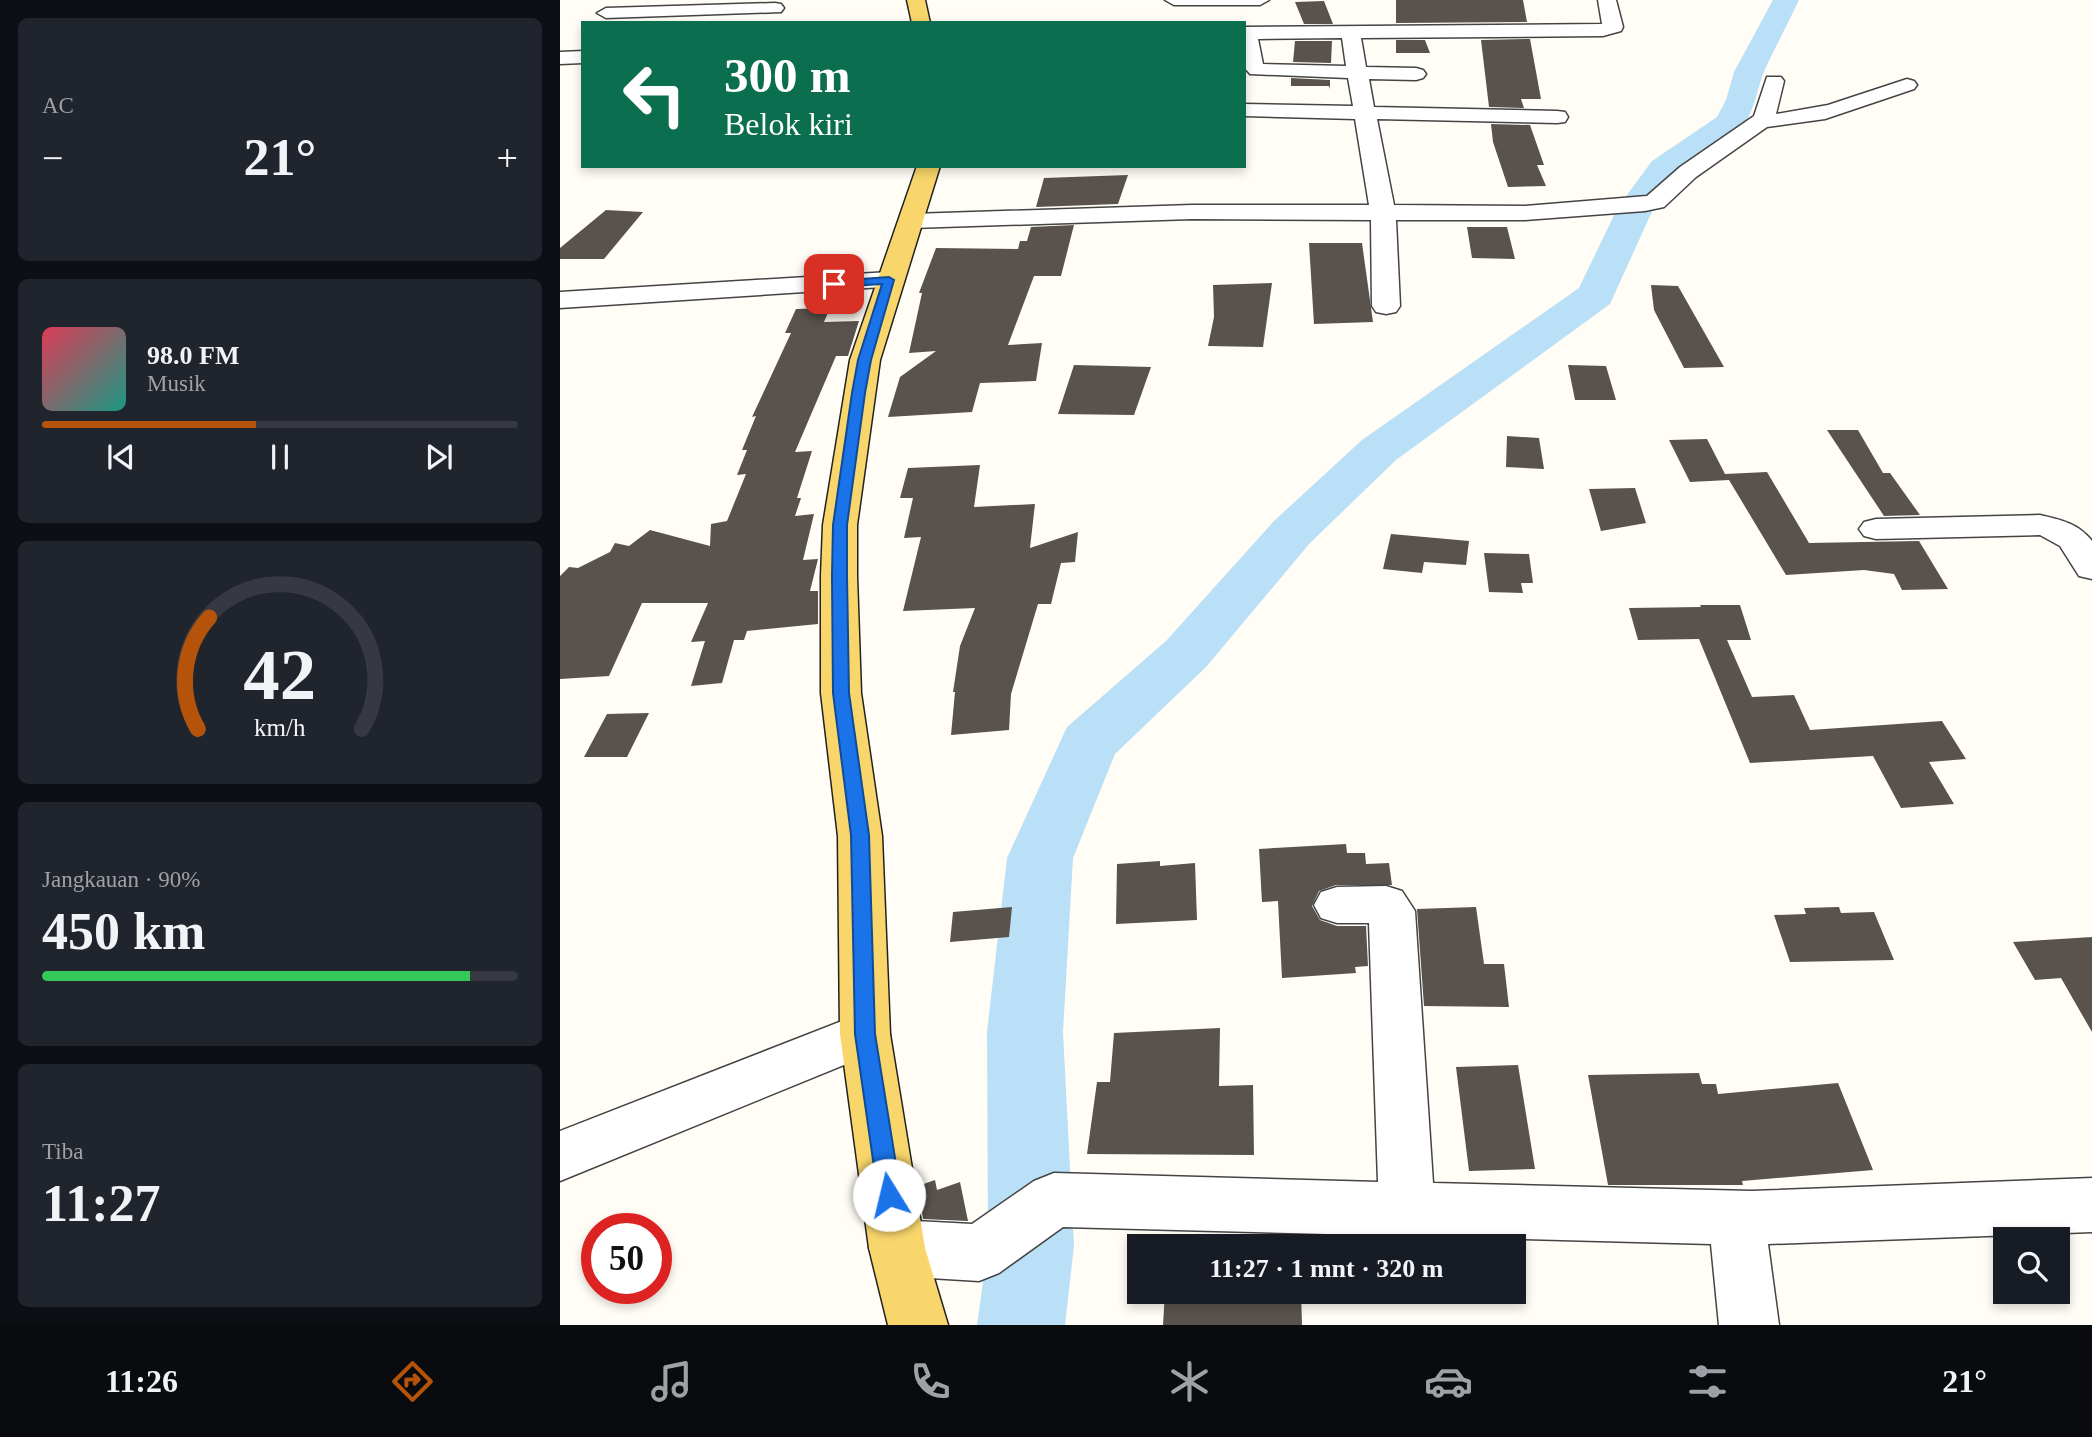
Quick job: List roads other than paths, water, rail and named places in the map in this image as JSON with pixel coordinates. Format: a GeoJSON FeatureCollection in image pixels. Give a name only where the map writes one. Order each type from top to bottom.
{"type":"FeatureCollection","features":[{"type":"Feature","properties":{"kind":"main road"},"geometry":{"type":"LineString","coordinates":[[916,0],[921,21]]}},
{"type":"Feature","properties":{"kind":"main road"},"geometry":{"type":"LineString","coordinates":[[918,1325],[897,1248],[865,1034],[860,835],[841,693],[840,525],[864,360],[928,168]]}},
{"type":"Feature","properties":{"kind":"street"},"geometry":{"type":"LineString","coordinates":[[1174,0],[1261,0],[1250,33],[1254,67],[1257,69],[1416,74]]}},
{"type":"Feature","properties":{"kind":"street"},"geometry":{"type":"LineString","coordinates":[[1250,33],[1611,29],[1614,27],[1607,0]]}},
{"type":"Feature","properties":{"kind":"street"},"geometry":{"type":"LineString","coordinates":[[606,13],[783,4]]}},
{"type":"Feature","properties":{"kind":"street"},"geometry":{"type":"LineString","coordinates":[[755,21],[759,15],[783,4]]}},
{"type":"Feature","properties":{"kind":"street"},"geometry":{"type":"LineString","coordinates":[[1338,10],[1357,73],[1383,214],[1386,306]]}},
{"type":"Feature","properties":{"kind":"street"},"geometry":{"type":"LineString","coordinates":[[560,58],[581,57]]}},
{"type":"Feature","properties":{"kind":"street"},"geometry":{"type":"LineString","coordinates":[[912,221],[1192,212],[1525,213],[1645,204],[1655,202],[1688,173],[1761,121],[1774,81]]}},
{"type":"Feature","properties":{"kind":"street"},"geometry":{"type":"LineString","coordinates":[[1761,121],[1813,116],[1907,85]]}},
{"type":"Feature","properties":{"kind":"street"},"geometry":{"type":"LineString","coordinates":[[1246,110],[1557,117]]}},
{"type":"Feature","properties":{"kind":"street"},"geometry":{"type":"LineString","coordinates":[[560,300],[889,280]]}},
{"type":"Feature","properties":{"kind":"street"},"geometry":{"type":"LineString","coordinates":[[1876,529],[2040,525],[2056,528],[2074,539],[2092,568]]}},
{"type":"Feature","properties":{"kind":"street"},"geometry":{"type":"LineString","coordinates":[[1337,905],[1386,904],[1392,911],[1407,1208]]}},
{"type":"Feature","properties":{"kind":"street"},"geometry":{"type":"LineString","coordinates":[[560,1156],[865,1034]]}},
{"type":"Feature","properties":{"kind":"street"},"geometry":{"type":"LineString","coordinates":[[897,1248],[979,1253],[1054,1200],[1407,1208],[2092,1205]]}},
{"type":"Feature","properties":{"kind":"street"},"geometry":{"type":"LineString","coordinates":[[1743,1206],[1749,1325]]}},
{"type":"Feature","properties":{"kind":"waterway"},"geometry":{"type":"LineString","coordinates":[[1021,1325],[1031,1246],[1025,1032],[1040,858],[1089,743],[1186,654],[1292,532],[1379,450],[1596,295],[1636,207],[1664,168],[1730,123],[1742,100],[1749,72],[1786,0]]}}]}
